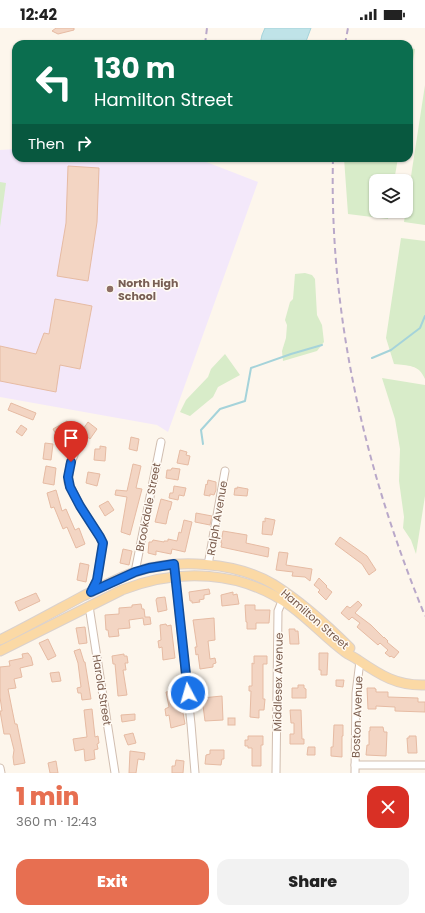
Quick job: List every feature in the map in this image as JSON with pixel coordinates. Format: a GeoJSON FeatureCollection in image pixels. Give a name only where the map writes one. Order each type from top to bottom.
{"type":"FeatureCollection","features":[{"type":"Feature","properties":{"kind":"main road","name":"Hamilton Street"},"geometry":{"type":"LineString","coordinates":[[0,640],[91,592],[135,572],[174,564],[208,565],[230,568],[251,574],[272,584],[284,597],[350,648],[359,660],[374,671],[394,681],[407,684],[425,685]]}},
{"type":"Feature","properties":{"kind":"main road","name":"Hamilton Street"},"geometry":{"type":"LineString","coordinates":[[0,651],[89,606],[141,582],[175,576],[210,576],[246,584],[284,597]]}},
{"type":"Feature","properties":{"kind":"street","name":"Brookdale Street"},"geometry":{"type":"LineString","coordinates":[[135,572],[161,442]]}},
{"type":"Feature","properties":{"kind":"street"},"geometry":{"type":"LineString","coordinates":[[78,445],[70,465],[68,482],[80,506],[103,543],[97,580],[91,592]]}},
{"type":"Feature","properties":{"kind":"street","name":"Ralph Avenue"},"geometry":{"type":"LineString","coordinates":[[208,565],[225,471]]}},
{"type":"Feature","properties":{"kind":"street"},"geometry":{"type":"LineString","coordinates":[[174,564],[195,773]]}},
{"type":"Feature","properties":{"kind":"street","name":"Middlesex Avenue"},"geometry":{"type":"LineString","coordinates":[[276,773],[278,611],[284,597]]}},
{"type":"Feature","properties":{"kind":"street","name":"Harold Street"},"geometry":{"type":"LineString","coordinates":[[89,606],[115,773]]}},
{"type":"Feature","properties":{"kind":"street","name":"Boston Avenue"},"geometry":{"type":"LineString","coordinates":[[355,773],[356,693],[359,660]]}},
{"type":"Feature","properties":{"kind":"street"},"geometry":{"type":"LineString","coordinates":[[355,765],[425,765]]}},
{"type":"Feature","properties":{"kind":"street"},"geometry":{"type":"LineString","coordinates":[[0,768],[1,773]]}},
{"type":"Feature","properties":{"kind":"shaded area","name":"North High School"},"geometry":{"type":"Polygon","coordinates":[[[12,149],[12,162],[206,162],[258,182],[168,432],[157,425],[0,397],[0,150],[12,149]]]}},
{"type":"Feature","properties":{"kind":"green space"},"geometry":{"type":"Polygon","coordinates":[[[413,49],[415,49],[413,61],[413,49]]]}},
{"type":"Feature","properties":{"kind":"green space"},"geometry":{"type":"Polygon","coordinates":[[[425,85],[425,225],[404,222],[405,218],[413,218],[413,174],[411,174],[425,85]]]}},
{"type":"Feature","properties":{"kind":"green space"},"geometry":{"type":"Polygon","coordinates":[[[344,162],[397,162],[395,174],[369,174],[369,217],[348,214],[344,162]]]}},
{"type":"Feature","properties":{"kind":"green space"},"geometry":{"type":"Polygon","coordinates":[[[0,182],[6,183],[0,227],[0,182]]]}},
{"type":"Feature","properties":{"kind":"green space"},"geometry":{"type":"Polygon","coordinates":[[[401,238],[425,241],[425,379],[423,374],[416,368],[394,364],[386,338],[401,238]]]}},
{"type":"Feature","properties":{"kind":"green space"},"geometry":{"type":"Polygon","coordinates":[[[305,273],[312,275],[315,279],[317,315],[322,325],[324,342],[317,351],[283,361],[282,351],[286,338],[287,325],[285,320],[290,302],[293,299],[295,274],[305,273]]]}},
{"type":"Feature","properties":{"kind":"green space"},"geometry":{"type":"Polygon","coordinates":[[[225,354],[240,375],[218,387],[213,397],[190,416],[180,412],[186,400],[208,377],[211,369],[225,354]]]}},
{"type":"Feature","properties":{"kind":"green space"},"geometry":{"type":"Polygon","coordinates":[[[382,378],[425,385],[425,496],[416,554],[411,540],[403,528],[404,517],[399,481],[400,449],[395,419],[382,378]]]}},
{"type":"Feature","properties":{"kind":"water"},"geometry":{"type":"Polygon","coordinates":[[[265,28],[311,28],[306,40],[261,40],[265,28]]]}},
{"type":"Feature","properties":{"kind":"building"},"geometry":{"type":"Polygon","coordinates":[[[56,28],[74,28],[74,30],[58,34],[52,31],[56,28]]]}},
{"type":"Feature","properties":{"kind":"building"},"geometry":{"type":"Polygon","coordinates":[[[68,166],[99,168],[97,222],[88,281],[57,276],[66,223],[68,166]]]}},
{"type":"Feature","properties":{"kind":"building"},"geometry":{"type":"Polygon","coordinates":[[[55,299],[92,306],[80,369],[60,365],[56,392],[0,381],[0,346],[36,354],[44,333],[49,334],[55,299]]]}},
{"type":"Feature","properties":{"kind":"building"},"geometry":{"type":"Polygon","coordinates":[[[11,403],[36,413],[33,420],[8,410],[11,403]]]}},
{"type":"Feature","properties":{"kind":"building"},"geometry":{"type":"Polygon","coordinates":[[[67,421],[72,431],[58,438],[53,429],[67,421]]]}},
{"type":"Feature","properties":{"kind":"building"},"geometry":{"type":"Polygon","coordinates":[[[88,422],[97,429],[90,439],[81,432],[88,422]]]}},
{"type":"Feature","properties":{"kind":"building"},"geometry":{"type":"Polygon","coordinates":[[[21,425],[27,429],[22,436],[16,432],[21,425]]]}},
{"type":"Feature","properties":{"kind":"building"},"geometry":{"type":"Polygon","coordinates":[[[131,437],[139,439],[137,451],[129,449],[131,437]]]}},
{"type":"Feature","properties":{"kind":"building"},"geometry":{"type":"Polygon","coordinates":[[[45,443],[53,444],[51,460],[43,459],[45,443]]]}},
{"type":"Feature","properties":{"kind":"building"},"geometry":{"type":"Polygon","coordinates":[[[100,446],[106,447],[105,461],[94,460],[95,449],[100,449],[100,446]]]}},
{"type":"Feature","properties":{"kind":"building"},"geometry":{"type":"Polygon","coordinates":[[[180,450],[187,452],[186,455],[190,456],[188,465],[177,463],[180,450]]]}},
{"type":"Feature","properties":{"kind":"building"},"geometry":{"type":"Polygon","coordinates":[[[133,464],[141,466],[136,488],[142,489],[130,535],[121,532],[127,497],[115,495],[116,490],[127,491],[133,464]]]}},
{"type":"Feature","properties":{"kind":"building"},"geometry":{"type":"Polygon","coordinates":[[[46,466],[56,468],[54,485],[43,483],[46,466]]]}},
{"type":"Feature","properties":{"kind":"building"},"geometry":{"type":"Polygon","coordinates":[[[172,468],[180,469],[178,480],[166,478],[167,470],[171,470],[172,468]]]}},
{"type":"Feature","properties":{"kind":"building"},"geometry":{"type":"Polygon","coordinates":[[[88,472],[100,474],[97,486],[86,483],[88,472]]]}},
{"type":"Feature","properties":{"kind":"building"},"geometry":{"type":"Polygon","coordinates":[[[208,480],[216,482],[216,490],[214,495],[204,495],[208,480]]]}},
{"type":"Feature","properties":{"kind":"building"},"geometry":{"type":"Polygon","coordinates":[[[174,486],[186,488],[184,496],[179,495],[178,500],[169,498],[170,493],[173,493],[174,486]]]}},
{"type":"Feature","properties":{"kind":"building"},"geometry":{"type":"Polygon","coordinates":[[[237,487],[248,489],[247,496],[234,495],[235,488],[237,489],[237,487]]]}},
{"type":"Feature","properties":{"kind":"building"},"geometry":{"type":"Polygon","coordinates":[[[56,490],[62,511],[66,509],[75,530],[79,528],[85,544],[76,548],[67,527],[63,529],[54,507],[51,508],[47,493],[56,490]]]}},
{"type":"Feature","properties":{"kind":"building"},"geometry":{"type":"Polygon","coordinates":[[[161,499],[172,502],[166,524],[155,522],[161,499]]]}},
{"type":"Feature","properties":{"kind":"building"},"geometry":{"type":"Polygon","coordinates":[[[108,501],[114,510],[105,516],[99,506],[108,501]]]}},
{"type":"Feature","properties":{"kind":"building"},"geometry":{"type":"Polygon","coordinates":[[[196,513],[212,516],[210,525],[195,522],[196,513]]]}},
{"type":"Feature","properties":{"kind":"building"},"geometry":{"type":"Polygon","coordinates":[[[265,518],[275,520],[272,535],[262,534],[263,521],[265,522],[265,518]]]}},
{"type":"Feature","properties":{"kind":"building"},"geometry":{"type":"Polygon","coordinates":[[[184,520],[192,522],[185,552],[172,549],[171,554],[156,551],[156,555],[148,553],[149,542],[152,542],[153,540],[164,542],[168,541],[168,539],[177,541],[179,532],[181,533],[184,520]]]}},
{"type":"Feature","properties":{"kind":"building"},"geometry":{"type":"Polygon","coordinates":[[[223,531],[247,535],[246,543],[269,548],[268,557],[221,547],[223,531]]]}},
{"type":"Feature","properties":{"kind":"building"},"geometry":{"type":"Polygon","coordinates":[[[340,537],[367,556],[376,570],[369,575],[362,564],[335,544],[340,537]]]}},
{"type":"Feature","properties":{"kind":"building"},"geometry":{"type":"Polygon","coordinates":[[[123,549],[132,551],[129,565],[120,563],[123,549]]]}},
{"type":"Feature","properties":{"kind":"building"},"geometry":{"type":"Polygon","coordinates":[[[279,552],[288,553],[286,565],[312,569],[310,581],[305,577],[292,576],[293,572],[276,570],[279,552]]]}},
{"type":"Feature","properties":{"kind":"building"},"geometry":{"type":"Polygon","coordinates":[[[80,563],[89,565],[86,582],[77,580],[80,563]]]}},
{"type":"Feature","properties":{"kind":"building"},"geometry":{"type":"Polygon","coordinates":[[[319,578],[332,592],[326,600],[318,592],[320,590],[314,585],[319,578]]]}},
{"type":"Feature","properties":{"kind":"building"},"geometry":{"type":"Polygon","coordinates":[[[209,589],[210,594],[204,595],[204,599],[199,600],[200,602],[192,603],[192,601],[190,601],[189,592],[209,589]]]}},
{"type":"Feature","properties":{"kind":"building"},"geometry":{"type":"Polygon","coordinates":[[[233,592],[233,595],[237,594],[239,604],[222,606],[221,595],[233,592]]]}},
{"type":"Feature","properties":{"kind":"building"},"geometry":{"type":"Polygon","coordinates":[[[36,593],[40,601],[19,611],[15,602],[36,593]]]}},
{"type":"Feature","properties":{"kind":"building"},"geometry":{"type":"Polygon","coordinates":[[[165,597],[167,610],[158,612],[156,600],[157,598],[165,597]]]}},
{"type":"Feature","properties":{"kind":"building"},"geometry":{"type":"Polygon","coordinates":[[[358,601],[362,605],[355,613],[371,625],[399,652],[394,658],[385,653],[388,650],[380,643],[378,645],[357,627],[360,623],[352,617],[349,620],[341,613],[347,606],[350,608],[358,601]]]}},
{"type":"Feature","properties":{"kind":"building"},"geometry":{"type":"Polygon","coordinates":[[[141,604],[142,609],[144,609],[145,617],[150,617],[151,624],[144,625],[143,618],[129,620],[130,628],[118,629],[119,636],[109,637],[108,630],[106,630],[105,615],[119,614],[119,608],[132,607],[132,605],[141,604]]]}},
{"type":"Feature","properties":{"kind":"building"},"geometry":{"type":"Polygon","coordinates":[[[245,605],[255,605],[255,610],[270,610],[269,623],[256,623],[256,629],[247,629],[245,605]]]}},
{"type":"Feature","properties":{"kind":"building"},"geometry":{"type":"Polygon","coordinates":[[[214,618],[215,640],[208,641],[210,659],[215,658],[216,663],[213,664],[213,667],[200,669],[198,654],[196,655],[195,647],[197,647],[193,620],[214,618]]]}},
{"type":"Feature","properties":{"kind":"building"},"geometry":{"type":"Polygon","coordinates":[[[166,624],[167,626],[171,625],[175,658],[163,660],[162,647],[159,648],[158,641],[161,640],[160,625],[166,624]]]}},
{"type":"Feature","properties":{"kind":"building"},"geometry":{"type":"Polygon","coordinates":[[[85,627],[87,643],[79,644],[76,628],[85,627]]]}},
{"type":"Feature","properties":{"kind":"building"},"geometry":{"type":"Polygon","coordinates":[[[289,629],[295,629],[295,631],[298,631],[299,644],[290,644],[289,629]]]}},
{"type":"Feature","properties":{"kind":"building"},"geometry":{"type":"Polygon","coordinates":[[[48,639],[56,656],[48,660],[39,643],[48,639]]]}},
{"type":"Feature","properties":{"kind":"building"},"geometry":{"type":"Polygon","coordinates":[[[80,649],[85,662],[91,699],[82,700],[81,693],[78,693],[77,688],[81,687],[78,663],[74,651],[80,649]]]}},
{"type":"Feature","properties":{"kind":"building"},"geometry":{"type":"Polygon","coordinates":[[[28,653],[31,657],[33,665],[20,668],[22,677],[14,679],[16,688],[8,689],[25,763],[14,765],[14,750],[10,734],[4,734],[0,711],[2,711],[0,697],[0,667],[10,666],[9,661],[23,658],[22,654],[28,653]]]}},
{"type":"Feature","properties":{"kind":"building"},"geometry":{"type":"Polygon","coordinates":[[[319,653],[328,653],[327,675],[321,675],[321,670],[319,670],[319,653]]]}},
{"type":"Feature","properties":{"kind":"building"},"geometry":{"type":"Polygon","coordinates":[[[124,654],[124,656],[127,656],[128,663],[125,663],[126,670],[123,670],[127,695],[118,696],[115,664],[113,664],[112,656],[124,654]]]}},
{"type":"Feature","properties":{"kind":"building"},"geometry":{"type":"Polygon","coordinates":[[[254,656],[267,656],[267,664],[263,664],[263,699],[265,699],[264,710],[259,710],[259,718],[250,717],[251,691],[249,691],[249,686],[252,686],[252,663],[254,664],[254,656]]]}},
{"type":"Feature","properties":{"kind":"building"},"geometry":{"type":"Polygon","coordinates":[[[59,672],[61,681],[52,682],[50,673],[59,672]]]}},
{"type":"Feature","properties":{"kind":"building"},"geometry":{"type":"Polygon","coordinates":[[[336,680],[344,680],[343,687],[336,686],[336,680]]]}},
{"type":"Feature","properties":{"kind":"building"},"geometry":{"type":"Polygon","coordinates":[[[298,685],[304,685],[304,688],[306,689],[306,698],[292,698],[292,688],[298,688],[298,685]]]}},
{"type":"Feature","properties":{"kind":"building"},"geometry":{"type":"Polygon","coordinates":[[[367,688],[375,688],[376,692],[388,692],[388,697],[418,698],[418,702],[425,702],[425,712],[395,711],[395,707],[376,706],[376,709],[368,709],[367,688]]]}},
{"type":"Feature","properties":{"kind":"building"},"geometry":{"type":"Polygon","coordinates":[[[179,690],[185,724],[171,728],[169,715],[166,716],[165,709],[169,707],[166,692],[179,690]]]}},
{"type":"Feature","properties":{"kind":"building"},"geometry":{"type":"Polygon","coordinates":[[[222,696],[223,720],[205,721],[202,698],[222,696]]]}},
{"type":"Feature","properties":{"kind":"building"},"geometry":{"type":"Polygon","coordinates":[[[92,709],[95,737],[98,736],[99,743],[97,744],[98,749],[94,750],[95,759],[85,761],[84,749],[75,751],[73,739],[87,737],[84,710],[92,709]]]}},
{"type":"Feature","properties":{"kind":"building"},"geometry":{"type":"Polygon","coordinates":[[[290,710],[301,710],[302,739],[304,739],[304,744],[290,744],[290,734],[294,734],[294,723],[291,723],[290,710]]]}},
{"type":"Feature","properties":{"kind":"building"},"geometry":{"type":"Polygon","coordinates":[[[135,714],[135,720],[122,722],[121,715],[135,714]]]}},
{"type":"Feature","properties":{"kind":"building"},"geometry":{"type":"Polygon","coordinates":[[[228,718],[235,718],[235,725],[228,725],[228,718]]]}},
{"type":"Feature","properties":{"kind":"building"},"geometry":{"type":"Polygon","coordinates":[[[334,725],[343,725],[342,757],[331,756],[334,725]]]}},
{"type":"Feature","properties":{"kind":"building"},"geometry":{"type":"Polygon","coordinates":[[[370,727],[383,727],[384,732],[387,732],[386,756],[366,755],[367,745],[369,745],[370,727]]]}},
{"type":"Feature","properties":{"kind":"building"},"geometry":{"type":"Polygon","coordinates":[[[133,733],[136,743],[128,745],[124,735],[133,733]]]}},
{"type":"Feature","properties":{"kind":"building"},"geometry":{"type":"Polygon","coordinates":[[[248,736],[263,736],[263,745],[261,745],[261,766],[252,766],[252,748],[245,746],[245,740],[248,740],[248,736]]]}},
{"type":"Feature","properties":{"kind":"building"},"geometry":{"type":"Polygon","coordinates":[[[409,736],[416,736],[417,753],[408,753],[407,738],[409,738],[409,736]]]}},
{"type":"Feature","properties":{"kind":"building"},"geometry":{"type":"Polygon","coordinates":[[[308,747],[315,747],[315,755],[307,755],[308,747]]]}},
{"type":"Feature","properties":{"kind":"building"},"geometry":{"type":"Polygon","coordinates":[[[210,750],[224,750],[224,759],[222,759],[221,765],[205,764],[206,755],[210,754],[210,750]]]}},
{"type":"Feature","properties":{"kind":"building"},"geometry":{"type":"Polygon","coordinates":[[[130,751],[145,753],[144,760],[138,759],[136,773],[129,773],[130,751]]]}},
{"type":"Feature","properties":{"kind":"building"},"geometry":{"type":"Polygon","coordinates":[[[176,760],[184,761],[183,773],[172,773],[172,766],[175,766],[176,760]]]}},
{"type":"Feature","properties":{"kind":"building"},"geometry":{"type":"Polygon","coordinates":[[[56,761],[58,773],[50,773],[48,763],[56,761]]]}},
{"type":"Feature","properties":{"kind":"waterway"},"geometry":{"type":"LineString","coordinates":[[372,358],[391,350],[420,328],[425,316]]}},
{"type":"Feature","properties":{"kind":"waterway"},"geometry":{"type":"LineString","coordinates":[[203,444],[201,430],[220,409],[245,401],[251,368],[322,345]]}},
{"type":"Feature","properties":{"kind":"railway"},"geometry":{"type":"LineString","coordinates":[[206,40],[207,28]]}},
{"type":"Feature","properties":{"kind":"railway"},"geometry":{"type":"LineString","coordinates":[[346,40],[348,28]]}},
{"type":"Feature","properties":{"kind":"railway"},"geometry":{"type":"LineString","coordinates":[[333,162],[333,217],[337,276],[355,392],[368,449],[385,505],[425,616]]}},
{"type":"Feature","properties":{"kind":"place","name":"North High School"},"geometry":{"type":"Point","coordinates":[110,289]}},
{"type":"Feature","properties":{"kind":"route"},"geometry":{"type":"LineString","coordinates":[[71,462],[68,482],[80,506],[103,543],[97,580],[91,592],[135,572],[174,564],[188,693]]}}]}
